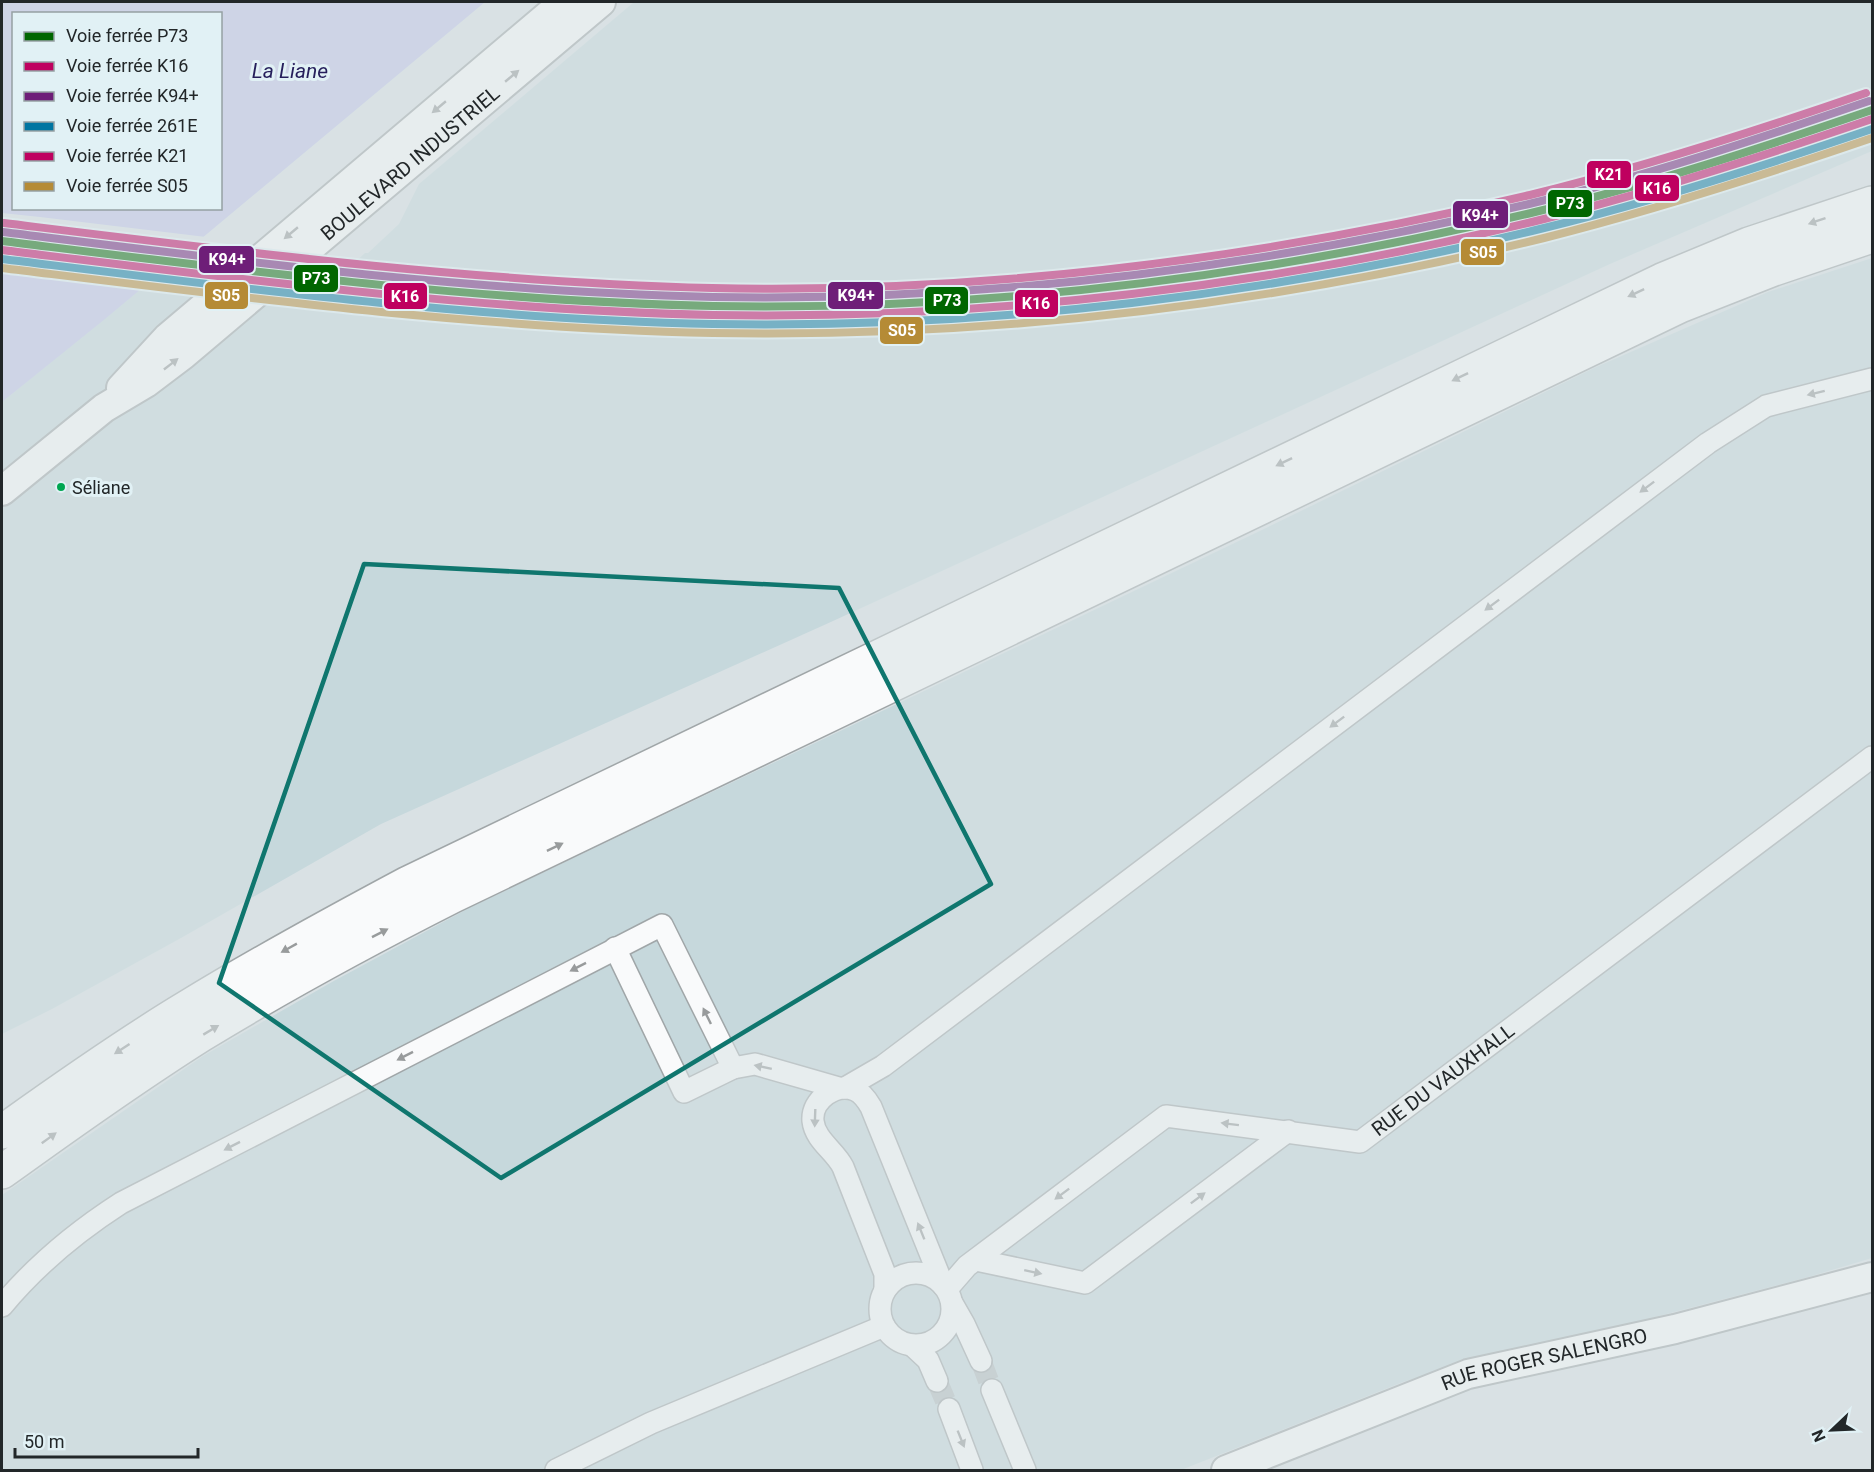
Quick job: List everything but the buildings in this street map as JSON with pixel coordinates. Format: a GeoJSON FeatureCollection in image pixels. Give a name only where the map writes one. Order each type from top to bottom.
{"type":"FeatureCollection","features":[{"type":"Feature","properties":{"kind":"highway"},"geometry":{"type":"LineString","coordinates":[[2,1132],[185,1008],[408,883],[1642,290],[1749,244],[1872,203]]}},
{"type":"Feature","properties":{"kind":"highway"},"geometry":{"type":"LineString","coordinates":[[2,1172],[83,1113],[237,1013],[374,936],[453,896],[1680,306],[1774,268],[1872,236]]}},
{"type":"Feature","properties":{"kind":"street","name":"BOULEVARD INDUSTRIEL"},"geometry":{"type":"LineString","coordinates":[[104,408],[167,338],[564,2]]}},
{"type":"Feature","properties":{"kind":"street","name":"BOULEVARD INDUSTRIEL"},"geometry":{"type":"LineString","coordinates":[[104,408],[152,379],[183,355],[601,2]]}},
{"type":"Feature","properties":{"kind":"street"},"geometry":{"type":"LineString","coordinates":[[885,1290],[896,1279],[910,1273],[926,1274],[947,1292],[952,1317],[943,1334],[927,1344],[913,1346],[892,1337],[884,1326],[880,1308],[885,1290],[885,1274],[843,1167],[817,1134],[813,1122],[813,1115],[819,1103],[828,1094],[883,1066],[1708,442],[1766,406],[1872,379]]}},
{"type":"Feature","properties":{"kind":"street"},"geometry":{"type":"LineString","coordinates":[[2,491],[104,408]]}},
{"type":"Feature","properties":{"kind":"street","name":"RUE DU VAUXHALL"},"geometry":{"type":"LineString","coordinates":[[947,1292],[955,1278],[975,1260],[1166,1116],[1360,1142],[1872,757]]}},
{"type":"Feature","properties":{"kind":"street"},"geometry":{"type":"LineString","coordinates":[[2,1306],[23,1281],[62,1245],[121,1203],[662,925],[733,1068]]}},
{"type":"Feature","properties":{"kind":"street"},"geometry":{"type":"LineString","coordinates":[[615,948],[684,1092],[733,1068],[755,1064],[858,1091],[871,1107],[947,1292],[962,1318],[981,1361]]}},
{"type":"Feature","properties":{"kind":"street"},"geometry":{"type":"LineString","coordinates":[[975,1260],[1085,1283],[1288,1131]]}},
{"type":"Feature","properties":{"kind":"street","name":"RUE ROGER SALENGRO"},"geometry":{"type":"LineString","coordinates":[[1226,1470],[1468,1374],[1675,1329],[1872,1277]]}},
{"type":"Feature","properties":{"kind":"street"},"geometry":{"type":"LineString","coordinates":[[556,1470],[651,1423],[884,1326]]}},
{"type":"Feature","properties":{"kind":"street"},"geometry":{"type":"LineString","coordinates":[[913,1346],[928,1360],[937,1381]]}},
{"type":"Feature","properties":{"kind":"street"},"geometry":{"type":"LineString","coordinates":[[992,1390],[1025,1470]]}},
{"type":"Feature","properties":{"kind":"street"},"geometry":{"type":"LineString","coordinates":[[948,1409],[972,1470]]}},
{"type":"Feature","properties":{"kind":"highlighted area"},"geometry":{"type":"Polygon","coordinates":[[[364,564],[839,588],[991,884],[501,1178],[219,983],[364,564]]]}},
{"type":"Feature","properties":{"kind":"shaded area"},"geometry":{"type":"Polygon","coordinates":[[[634,2],[1872,2],[1872,151],[1610,264],[833,621],[381,824],[181,938],[2,1034],[2,402],[144,285],[311,303],[399,224],[419,184],[634,2]]]}},
{"type":"Feature","properties":{"kind":"shaded area"},"geometry":{"type":"Polygon","coordinates":[[[1872,258],[1872,1258],[1636,1322],[1484,1356],[1403,1382],[1181,1470],[2,1470],[2,1195],[203,1056],[332,982],[471,907],[1266,528],[1594,368],[1768,292],[1872,258]]]}},
{"type":"Feature","properties":{"kind":"water","name":"La Liane"},"geometry":{"type":"Polygon","coordinates":[[[2,2],[485,2],[2,402],[2,2]]]}},
{"type":"Feature","properties":{"kind":"pier"},"geometry":{"type":"Polygon","coordinates":[[[2,213],[206,237],[149,286],[2,268],[2,213]]]}},
{"type":"Feature","properties":{"kind":"tunnel"},"geometry":{"type":"LineString","coordinates":[[981,1361],[992,1390]]}},
{"type":"Feature","properties":{"kind":"tunnel"},"geometry":{"type":"LineString","coordinates":[[937,1381],[949,1409]]}},
{"type":"Feature","properties":{"kind":"rail line","name":"K21"},"geometry":{"type":"LineString","coordinates":[[4,223],[358,264],[623,285],[815,288],[918,285],[1022,278],[1227,254],[1430,217],[1615,173],[1741,135],[1866,93]]}},
{"type":"Feature","properties":{"kind":"rail line","name":"K94+"},"geometry":{"type":"LineString","coordinates":[[3,232],[357,274],[624,294],[816,297],[1023,286],[1126,276],[1228,262],[1432,226],[1533,203],[1660,169],[1869,101]]}},
{"type":"Feature","properties":{"kind":"rail line","name":"P73"},"geometry":{"type":"LineString","coordinates":[[2,241],[179,263],[446,291],[624,303],[817,306],[1024,295],[1127,285],[1230,271],[1434,235],[1620,190],[1747,152],[1872,110]]}},
{"type":"Feature","properties":{"kind":"rail line","name":"K16"},"geometry":{"type":"LineString","coordinates":[[2,250],[357,292],[535,307],[713,315],[922,312],[1132,294],[1340,263],[1443,243],[1627,197],[1750,160],[1872,119]]}},
{"type":"Feature","properties":{"kind":"rail line","name":"261E"},"geometry":{"type":"LineString","coordinates":[[2,259],[356,300],[534,316],[713,324],[922,321],[1132,303],[1236,289],[1442,252],[1668,195],[1872,129]]}},
{"type":"Feature","properties":{"kind":"rail line","name":"S05"},"geometry":{"type":"LineString","coordinates":[[2,268],[356,310],[624,330],[818,333],[923,330],[1027,323],[1236,298],[1442,261],[1627,216],[1750,179],[1872,138]]}},
{"type":"Feature","properties":{"kind":"place","name":"Séliane"},"geometry":{"type":"Point","coordinates":[61,487]}}]}
